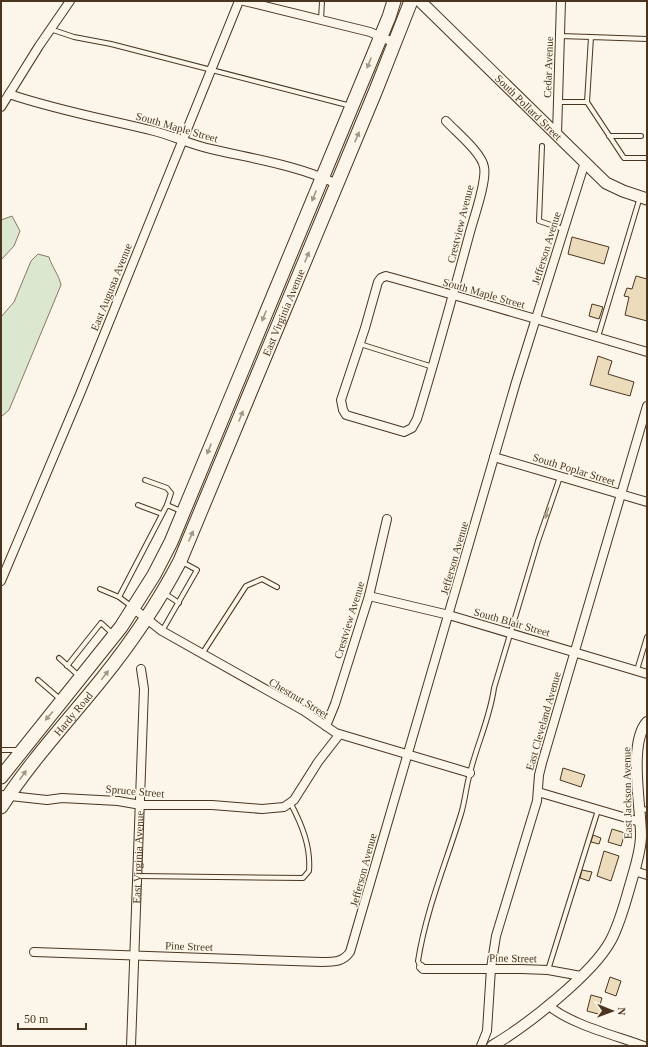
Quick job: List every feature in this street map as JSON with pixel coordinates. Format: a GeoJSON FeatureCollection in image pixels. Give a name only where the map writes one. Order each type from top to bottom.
{"type":"FeatureCollection","features":[{"type":"Feature","properties":{"kind":"main road","name":"East Virginia Avenue"},"geometry":{"type":"LineString","coordinates":[[133,608],[154,575],[171,542],[394,1]]}},
{"type":"Feature","properties":{"kind":"main road","name":"East Virginia Avenue"},"geometry":{"type":"LineString","coordinates":[[146,619],[180,561],[337,184],[411,1]]}},
{"type":"Feature","properties":{"kind":"main road","name":"South Pollard Street"},"geometry":{"type":"LineString","coordinates":[[420,1],[606,183],[644,198]]}},
{"type":"Feature","properties":{"kind":"main road","name":"Hardy Road"},"geometry":{"type":"LineString","coordinates":[[3,772],[81,678],[115,635],[133,608]]}},
{"type":"Feature","properties":{"kind":"main road","name":"Hardy Road"},"geometry":{"type":"LineString","coordinates":[[1,807],[5,795],[120,656],[146,619]]}},
{"type":"Feature","properties":{"kind":"street"},"geometry":{"type":"LineString","coordinates":[[1,107],[50,29],[70,1]]}},
{"type":"Feature","properties":{"kind":"street","name":"East Augusta Avenue"},"geometry":{"type":"LineString","coordinates":[[1,581],[80,394],[239,1]]}},
{"type":"Feature","properties":{"kind":"street"},"geometry":{"type":"LineString","coordinates":[[244,1],[380,36],[395,43]]}},
{"type":"Feature","properties":{"kind":"street","name":"Cedar Avenue"},"geometry":{"type":"LineString","coordinates":[[557,134],[561,1]]}},
{"type":"Feature","properties":{"kind":"street","name":"South Maple Street"},"geometry":{"type":"LineString","coordinates":[[9,94],[38,104],[173,136],[183,141],[210,149],[273,162],[322,177],[337,184]]}},
{"type":"Feature","properties":{"kind":"street","name":"Crestview Avenue"},"geometry":{"type":"LineString","coordinates":[[360,344],[341,400],[343,410],[348,416],[404,432],[412,428],[417,419],[433,367],[485,173],[484,166],[478,155],[446,121]]}},
{"type":"Feature","properties":{"kind":"street","name":"Jefferson Avenue"},"geometry":{"type":"LineString","coordinates":[[343,959],[350,952],[360,924],[407,754],[449,615],[494,457],[563,229],[585,162]]}},
{"type":"Feature","properties":{"kind":"street","name":"South Maple Street"},"geometry":{"type":"LineString","coordinates":[[360,344],[378,282],[381,278],[386,276],[647,352]]}},
{"type":"Feature","properties":{"kind":"street","name":"East Cleveland Avenue"},"geometry":{"type":"LineString","coordinates":[[481,1046],[487,1031],[491,968],[496,936],[538,792],[539,775],[574,652],[647,406]]}},
{"type":"Feature","properties":{"kind":"street","name":"South Poplar Street"},"geometry":{"type":"LineString","coordinates":[[494,457],[647,502]]}},
{"type":"Feature","properties":{"kind":"street","name":"Crestview Avenue"},"geometry":{"type":"LineString","coordinates":[[326,726],[336,704],[369,596],[387,519]]}},
{"type":"Feature","properties":{"kind":"street","name":"South Blair Street"},"geometry":{"type":"LineString","coordinates":[[369,596],[449,615],[647,674]]}},
{"type":"Feature","properties":{"kind":"street","name":"Chestnut Street"},"geometry":{"type":"LineString","coordinates":[[133,608],[162,631],[304,711],[339,734],[470,773]]}},
{"type":"Feature","properties":{"kind":"street","name":"East Virginia Avenue"},"geometry":{"type":"LineString","coordinates":[[131,1046],[141,805],[144,689],[141,669]]}},
{"type":"Feature","properties":{"kind":"street","name":"East Jackson Avenue"},"geometry":{"type":"LineString","coordinates":[[492,1046],[548,1005],[581,976],[611,941],[617,929],[640,850],[640,822],[643,809],[638,739],[647,722]]}},
{"type":"Feature","properties":{"kind":"street"},"geometry":{"type":"LineString","coordinates":[[291,804],[318,762],[339,734]]}},
{"type":"Feature","properties":{"kind":"street"},"geometry":{"type":"LineString","coordinates":[[538,792],[640,822]]}},
{"type":"Feature","properties":{"kind":"street","name":"Spruce Street"},"geometry":{"type":"LineString","coordinates":[[5,795],[47,800],[62,798],[118,801],[141,805],[212,805],[262,809],[284,808],[291,804]]}},
{"type":"Feature","properties":{"kind":"street"},"geometry":{"type":"LineString","coordinates":[[634,871],[647,875]]}},
{"type":"Feature","properties":{"kind":"street","name":"Pine Street"},"geometry":{"type":"LineString","coordinates":[[34,952],[322,962],[337,962],[343,959]]}},
{"type":"Feature","properties":{"kind":"street","name":"Pine Street"},"geometry":{"type":"LineString","coordinates":[[421,967],[423,969],[491,968],[548,970],[581,976]]}},
{"type":"Feature","properties":{"kind":"street"},"geometry":{"type":"LineString","coordinates":[[548,1005],[559,1013],[578,1022],[644,1046]]}},
{"type":"Feature","properties":{"kind":"lane"},"geometry":{"type":"LineString","coordinates":[[321,20],[322,1]]}},
{"type":"Feature","properties":{"kind":"lane"},"geometry":{"type":"LineString","coordinates":[[50,29],[74,37],[111,44],[351,106]]}},
{"type":"Feature","properties":{"kind":"lane"},"geometry":{"type":"LineString","coordinates":[[560,36],[647,39]]}},
{"type":"Feature","properties":{"kind":"lane"},"geometry":{"type":"LineString","coordinates":[[591,37],[587,102],[624,158],[647,158]]}},
{"type":"Feature","properties":{"kind":"lane"},"geometry":{"type":"LineString","coordinates":[[558,102],[587,102]]}},
{"type":"Feature","properties":{"kind":"lane"},"geometry":{"type":"LineString","coordinates":[[609,136],[641,136]]}},
{"type":"Feature","properties":{"kind":"lane"},"geometry":{"type":"LineString","coordinates":[[542,146],[539,221],[563,229]]}},
{"type":"Feature","properties":{"kind":"lane"},"geometry":{"type":"LineString","coordinates":[[598,337],[644,198]]}},
{"type":"Feature","properties":{"kind":"lane"},"geometry":{"type":"LineString","coordinates":[[360,344],[433,367]]}},
{"type":"Feature","properties":{"kind":"lane"},"geometry":{"type":"LineString","coordinates":[[421,967],[418,961],[420,946],[443,865],[460,816],[470,773],[492,704],[494,688],[510,633],[538,541],[560,477]]}},
{"type":"Feature","properties":{"kind":"lane"},"geometry":{"type":"LineString","coordinates":[[119,598],[167,505],[170,493],[168,488],[145,480]]}},
{"type":"Feature","properties":{"kind":"lane"},"geometry":{"type":"LineString","coordinates":[[138,505],[162,514]]}},
{"type":"Feature","properties":{"kind":"lane"},"geometry":{"type":"LineString","coordinates":[[167,505],[183,512]]}},
{"type":"Feature","properties":{"kind":"lane"},"geometry":{"type":"LineString","coordinates":[[162,631],[197,570],[180,561]]}},
{"type":"Feature","properties":{"kind":"lane"},"geometry":{"type":"LineString","coordinates":[[202,654],[246,586],[262,579],[277,587]]}},
{"type":"Feature","properties":{"kind":"lane"},"geometry":{"type":"LineString","coordinates":[[100,589],[119,598],[133,608]]}},
{"type":"Feature","properties":{"kind":"lane"},"geometry":{"type":"LineString","coordinates":[[162,592],[179,603]]}},
{"type":"Feature","properties":{"kind":"lane"},"geometry":{"type":"LineString","coordinates":[[67,666],[100,623],[115,635]]}},
{"type":"Feature","properties":{"kind":"lane"},"geometry":{"type":"LineString","coordinates":[[637,670],[647,637]]}},
{"type":"Feature","properties":{"kind":"lane"},"geometry":{"type":"LineString","coordinates":[[59,658],[81,678]]}},
{"type":"Feature","properties":{"kind":"lane"},"geometry":{"type":"LineString","coordinates":[[38,680],[62,700]]}},
{"type":"Feature","properties":{"kind":"lane"},"geometry":{"type":"LineString","coordinates":[[1,750],[21,750]]}},
{"type":"Feature","properties":{"kind":"lane"},"geometry":{"type":"LineString","coordinates":[[138,876],[303,878],[308,871],[308,849],[299,819],[291,804]]}},
{"type":"Feature","properties":{"kind":"lane"},"geometry":{"type":"LineString","coordinates":[[548,970],[598,810]]}},
{"type":"Feature","properties":{"kind":"green space"},"geometry":{"type":"Polygon","coordinates":[[[12,216],[20,231],[14,246],[1,260],[1,220],[12,216]]]}},
{"type":"Feature","properties":{"kind":"green space"},"geometry":{"type":"Polygon","coordinates":[[[38,254],[49,257],[61,285],[9,410],[1,417],[1,317],[14,302],[31,261],[38,254]]]}},
{"type":"Feature","properties":{"kind":"building"},"geometry":{"type":"Polygon","coordinates":[[[572,237],[609,247],[604,264],[568,254],[572,237]]]}},
{"type":"Feature","properties":{"kind":"building"},"geometry":{"type":"Polygon","coordinates":[[[636,276],[647,279],[647,321],[625,315],[629,297],[624,296],[627,288],[632,289],[636,276]]]}},
{"type":"Feature","properties":{"kind":"building"},"geometry":{"type":"Polygon","coordinates":[[[592,304],[603,307],[599,319],[589,316],[592,304]]]}},
{"type":"Feature","properties":{"kind":"building"},"geometry":{"type":"Polygon","coordinates":[[[598,356],[612,361],[608,374],[634,382],[630,396],[590,385],[598,356]]]}},
{"type":"Feature","properties":{"kind":"building"},"geometry":{"type":"Polygon","coordinates":[[[563,768],[585,775],[581,787],[560,780],[563,768]]]}},
{"type":"Feature","properties":{"kind":"building"},"geometry":{"type":"Polygon","coordinates":[[[612,829],[625,833],[621,846],[608,842],[612,829]]]}},
{"type":"Feature","properties":{"kind":"building"},"geometry":{"type":"Polygon","coordinates":[[[593,835],[601,838],[599,844],[591,842],[593,835]]]}},
{"type":"Feature","properties":{"kind":"building"},"geometry":{"type":"Polygon","coordinates":[[[604,851],[619,856],[611,881],[597,876],[604,851]]]}},
{"type":"Feature","properties":{"kind":"building"},"geometry":{"type":"Polygon","coordinates":[[[582,870],[592,872],[589,881],[580,878],[582,870]]]}},
{"type":"Feature","properties":{"kind":"building"},"geometry":{"type":"Polygon","coordinates":[[[610,977],[621,981],[616,996],[605,992],[610,977]]]}},
{"type":"Feature","properties":{"kind":"building"},"geometry":{"type":"Polygon","coordinates":[[[591,995],[602,998],[599,1008],[603,1009],[602,1015],[587,1011],[591,995]]]}}]}
